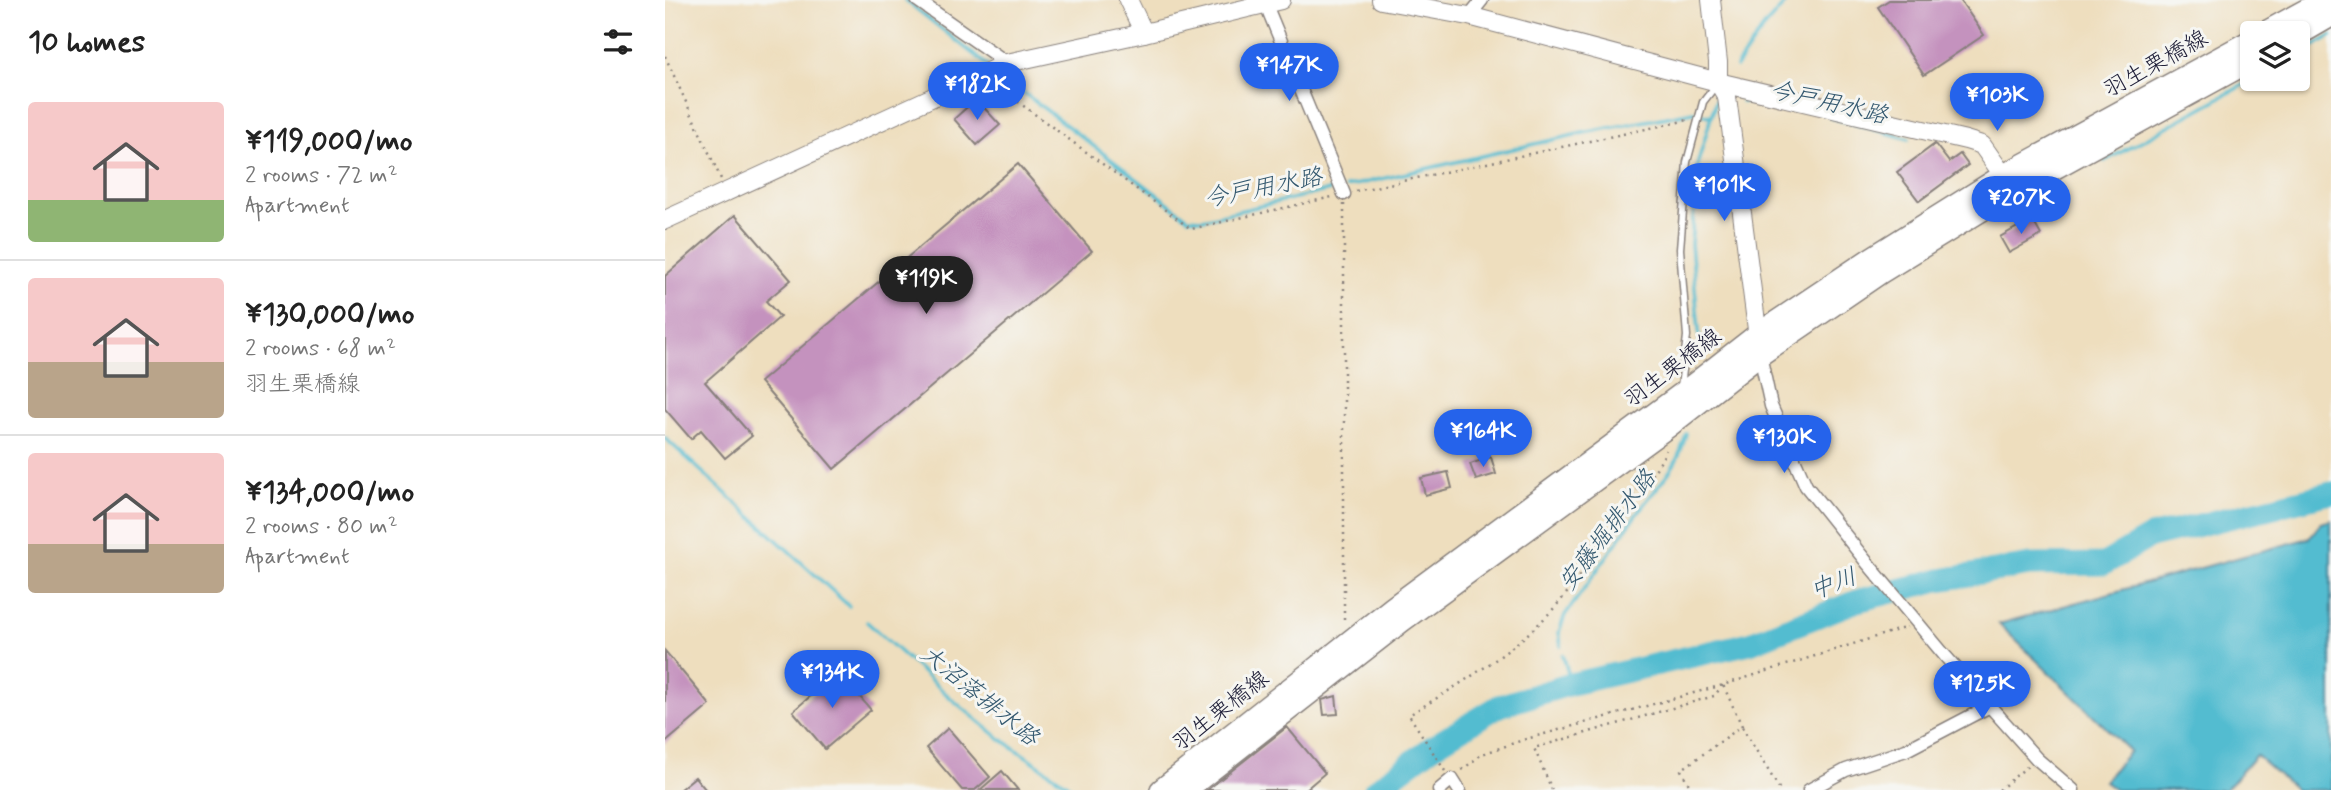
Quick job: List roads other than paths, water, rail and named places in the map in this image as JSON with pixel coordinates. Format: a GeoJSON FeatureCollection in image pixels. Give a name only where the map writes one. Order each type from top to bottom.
{"type":"FeatureCollection","features":[{"type":"Feature","properties":{"kind":"main road"},"geometry":{"type":"LineString","coordinates":[[2286,21],[2324,0]]}},
{"type":"Feature","properties":{"kind":"main road"},"geometry":{"type":"LineString","coordinates":[[2310,28],[2331,16]]}},
{"type":"Feature","properties":{"kind":"main road","name":"羽生栗橋線"},"geometry":{"type":"LineString","coordinates":[[1161,790],[1344,646],[1680,395],[1759,344],[1880,273],[2009,183],[2240,47]]}},
{"type":"Feature","properties":{"kind":"main road","name":"羽生栗橋線"},"geometry":{"type":"LineString","coordinates":[[2009,183],[2240,66]]}},
{"type":"Feature","properties":{"kind":"main road","name":"羽生栗橋線"},"geometry":{"type":"LineString","coordinates":[[1186,790],[1402,621],[1669,426],[1759,344]]}},
{"type":"Feature","properties":{"kind":"street"},"geometry":{"type":"LineString","coordinates":[[917,0],[1007,63]]}},
{"type":"Feature","properties":{"kind":"street"},"geometry":{"type":"LineString","coordinates":[[1128,0],[1144,33]]}},
{"type":"Feature","properties":{"kind":"street"},"geometry":{"type":"LineString","coordinates":[[1381,0],[1469,16],[1718,82],[1982,145],[2009,183]]}},
{"type":"Feature","properties":{"kind":"street"},"geometry":{"type":"LineString","coordinates":[[1469,16],[1482,0]]}},
{"type":"Feature","properties":{"kind":"street"},"geometry":{"type":"LineString","coordinates":[[1711,0],[1718,82],[1727,97],[1759,344],[1771,407],[1807,486],[1869,565],[1990,706],[2037,759],[2073,790]]}},
{"type":"Feature","properties":{"kind":"street"},"geometry":{"type":"LineString","coordinates":[[665,220],[1007,63],[1144,33],[1271,1],[1344,194]]}},
{"type":"Feature","properties":{"kind":"street"},"geometry":{"type":"LineString","coordinates":[[1809,790],[1846,770],[1906,750],[1990,706]]}},
{"type":"Feature","properties":{"kind":"street"},"geometry":{"type":"LineString","coordinates":[[1439,790],[1456,784]]}},
{"type":"Feature","properties":{"kind":"lane"},"geometry":{"type":"LineString","coordinates":[[1680,395],[1687,336],[1679,249],[1687,162],[1703,102],[1718,82]]}},
{"type":"Feature","properties":{"kind":"water"},"geometry":{"type":"Polygon","coordinates":[[[2331,520],[2331,790],[2296,790],[2256,755],[2225,790],[2116,790],[2104,781],[2130,751],[1999,624],[2309,538],[2321,523],[2331,520]]]}},
{"type":"Feature","properties":{"kind":"waterway","name":"今戸用水路"},"geometry":{"type":"LineString","coordinates":[[905,0],[987,65]]}},
{"type":"Feature","properties":{"kind":"waterway","name":"安藤堀排水路"},"geometry":{"type":"LineString","coordinates":[[1736,67],[1764,27],[1788,0]]}},
{"type":"Feature","properties":{"kind":"waterway","name":"今戸用水路"},"geometry":{"type":"LineString","coordinates":[[2310,48],[2331,36]]}},
{"type":"Feature","properties":{"kind":"waterway","name":"今戸用水路"},"geometry":{"type":"LineString","coordinates":[[999,74],[1188,218],[1203,219],[1339,188]]}},
{"type":"Feature","properties":{"kind":"waterway","name":"今戸用水路"},"geometry":{"type":"LineString","coordinates":[[2105,161],[2240,87]]}},
{"type":"Feature","properties":{"kind":"waterway","name":"安藤堀排水路"},"geometry":{"type":"LineString","coordinates":[[1701,353],[1691,244],[1698,162],[1716,100]]}},
{"type":"Feature","properties":{"kind":"waterway","name":"今戸用水路"},"geometry":{"type":"LineString","coordinates":[[1742,102],[1764,102]]}},
{"type":"Feature","properties":{"kind":"waterway","name":"今戸用水路"},"geometry":{"type":"LineString","coordinates":[[1346,187],[1583,133],[1693,112],[1710,116]]}},
{"type":"Feature","properties":{"kind":"waterway","name":"今戸用水路"},"geometry":{"type":"LineString","coordinates":[[1830,117],[1909,139]]}},
{"type":"Feature","properties":{"kind":"waterway","name":"安藤堀排水路"},"geometry":{"type":"LineString","coordinates":[[1561,646],[1559,632],[1565,615],[1667,476],[1678,458],[1686,434]]}},
{"type":"Feature","properties":{"kind":"waterway","name":"大沼落排水路"},"geometry":{"type":"LineString","coordinates":[[665,438],[849,606]]}},
{"type":"Feature","properties":{"kind":"waterway","name":"中川"},"geometry":{"type":"LineString","coordinates":[[1375,790],[1432,747],[1499,706],[1571,684],[1750,643],[1857,601],[1934,581],[2030,565],[2104,564],[2150,537],[2331,493]]}},
{"type":"Feature","properties":{"kind":"waterway","name":"大沼落排水路"},"geometry":{"type":"LineString","coordinates":[[867,622],[998,737],[1075,790]]}},
{"type":"Feature","properties":{"kind":"waterway","name":"安藤堀排水路"},"geometry":{"type":"LineString","coordinates":[[1563,655],[1571,684]]}}]}
